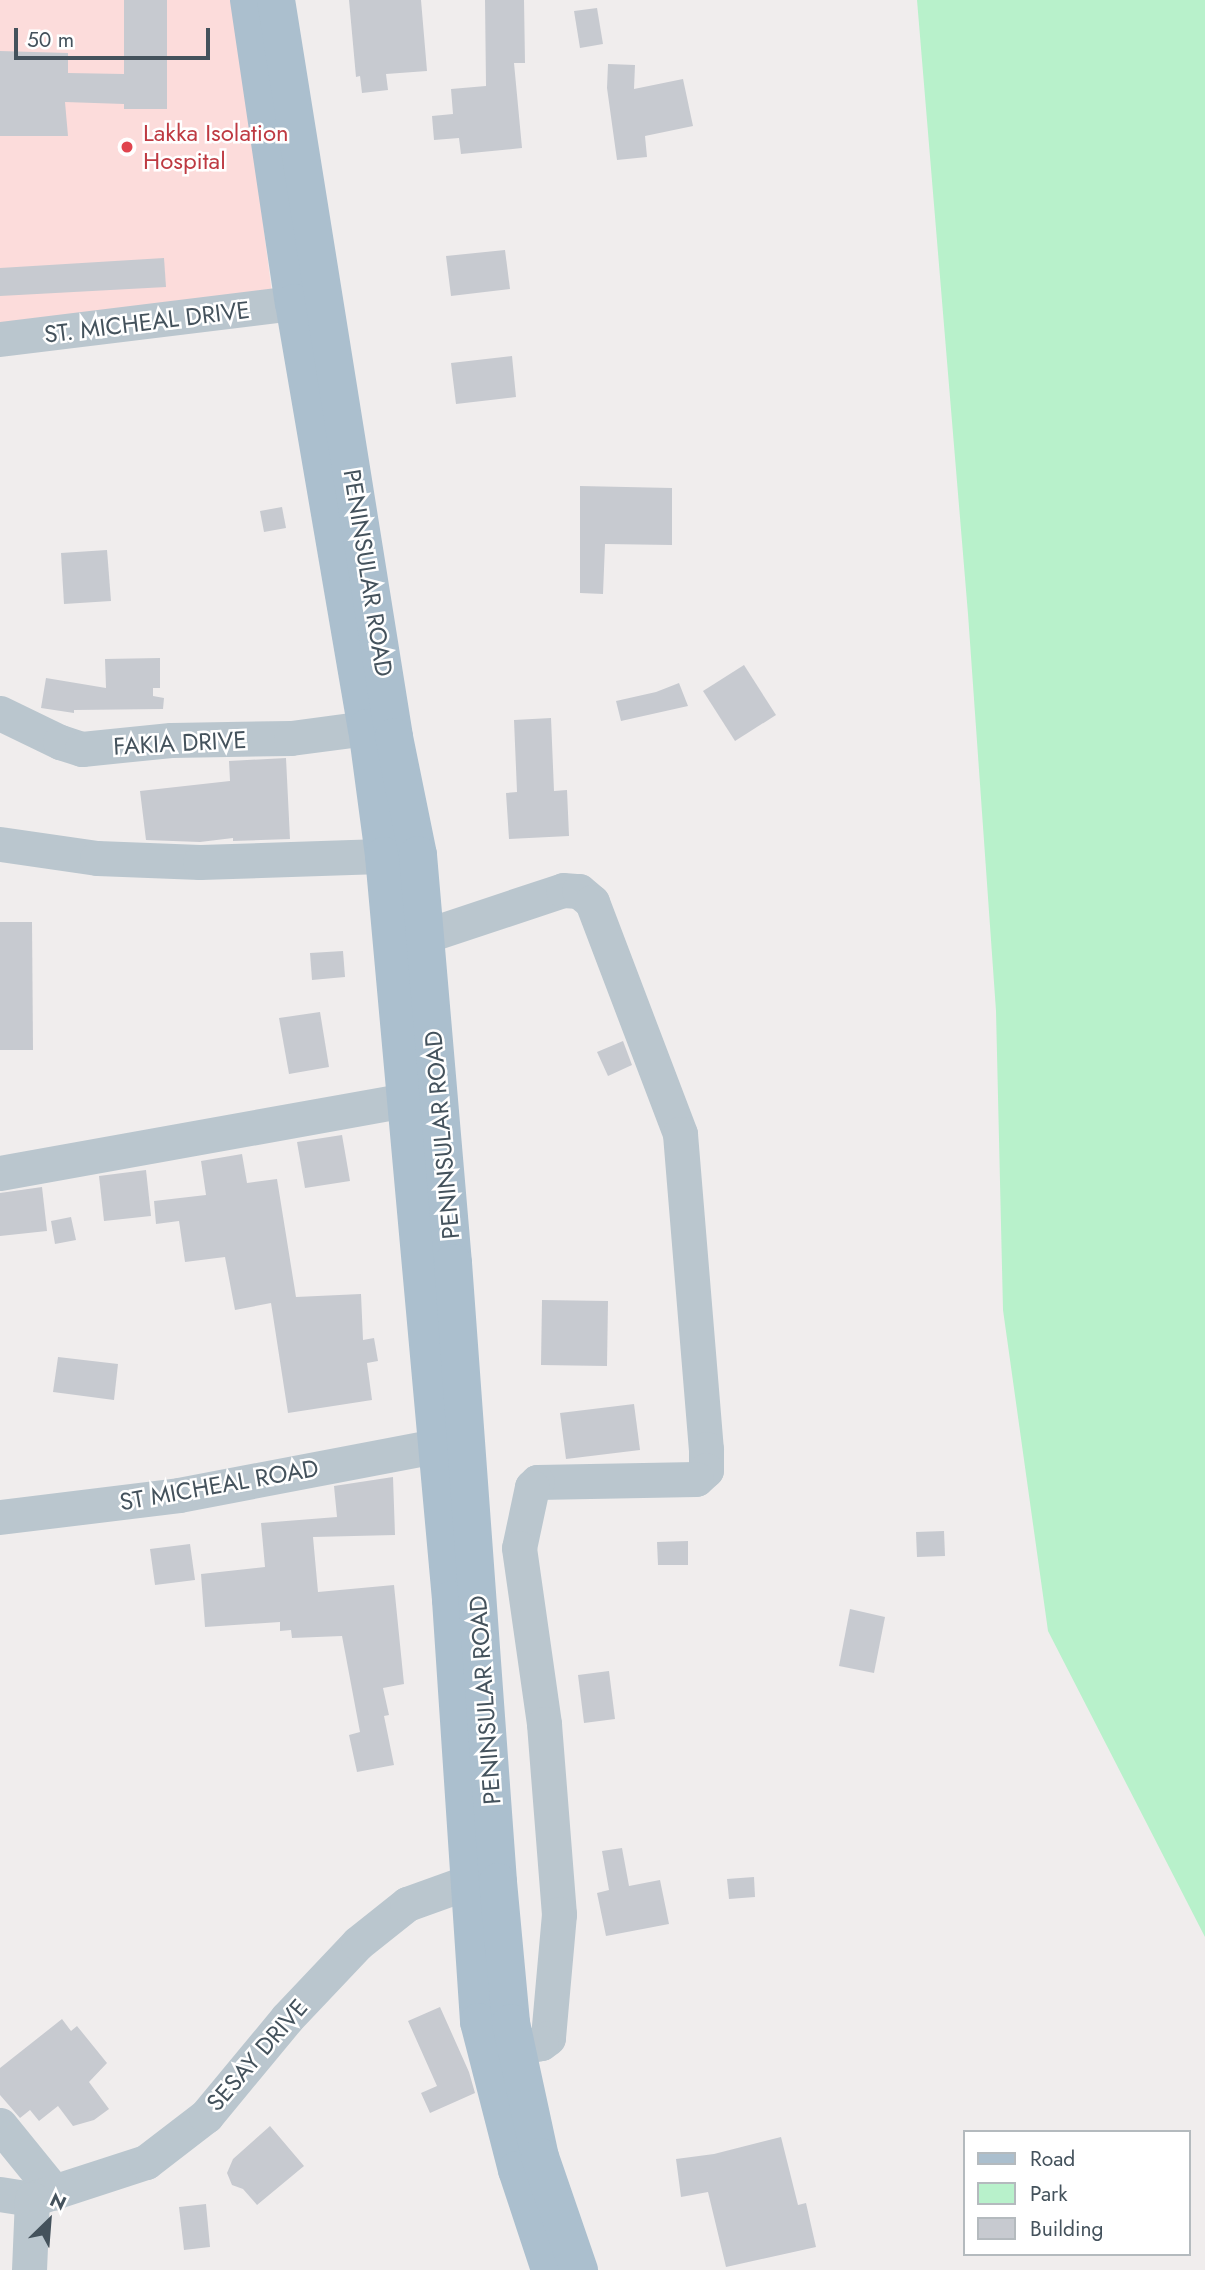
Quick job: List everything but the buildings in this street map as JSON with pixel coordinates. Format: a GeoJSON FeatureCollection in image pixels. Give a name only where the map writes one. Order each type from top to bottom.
{"type":"FeatureCollection","features":[{"type":"Feature","properties":{"kind":"main road","name":"PENINSULAR ROAD"},"geometry":{"type":"LineString","coordinates":[[249,0],[294,303],[367,728],[425,936],[453,1263],[483,1882],[479,2022],[517,2170],[550,2270]]}},
{"type":"Feature","properties":{"kind":"main road","name":"PENINSULAR ROAD"},"geometry":{"type":"LineString","coordinates":[[276,0],[392,723],[401,856],[406,1100],[451,1600],[483,1882],[540,2157],[579,2270]]}},
{"type":"Feature","properties":{"kind":"street","name":"ST. MICHEAL DRIVE"},"geometry":{"type":"LineString","coordinates":[[0,339],[294,303]]}},
{"type":"Feature","properties":{"kind":"street","name":"FAKIA DRIVE"},"geometry":{"type":"LineString","coordinates":[[0,713],[60,742],[82,749],[171,740],[291,738],[367,728]]}},
{"type":"Feature","properties":{"kind":"street"},"geometry":{"type":"LineString","coordinates":[[0,844],[97,858],[187,861],[401,856]]}},
{"type":"Feature","properties":{"kind":"street"},"geometry":{"type":"LineString","coordinates":[[425,936],[563,890],[579,891],[592,902],[680,1134],[706,1470],[696,1479],[537,1482],[530,1493],[519,1548],[544,1724],[559,1914],[548,2038],[541,2043],[517,2048]]}},
{"type":"Feature","properties":{"kind":"street"},"geometry":{"type":"LineString","coordinates":[[0,1172],[406,1100]]}},
{"type":"Feature","properties":{"kind":"street","name":"ST MICHEAL ROAD"},"geometry":{"type":"LineString","coordinates":[[0,1517],[179,1495],[436,1446]]}},
{"type":"Feature","properties":{"kind":"street","name":"SESAY DRIVE"},"geometry":{"type":"LineString","coordinates":[[29,2196],[146,2162],[206,2116],[287,2018],[358,1943],[408,1904],[483,1882]]}},
{"type":"Feature","properties":{"kind":"street"},"geometry":{"type":"LineString","coordinates":[[0,2125],[29,2196],[29,2270]]}},
{"type":"Feature","properties":{"kind":"shaded area","name":"Lakka Isolation Hospital"},"geometry":{"type":"Polygon","coordinates":[[[0,0],[235,0],[272,294],[0,326],[0,0]]]}},
{"type":"Feature","properties":{"kind":"green space"},"geometry":{"type":"Polygon","coordinates":[[[917,0],[1205,0],[1205,1937],[1048,1631],[1003,1310],[996,1011],[968,614],[917,0]]]}},
{"type":"Feature","properties":{"kind":"place","name":"Lakka Isolation Hospital"},"geometry":{"type":"Point","coordinates":[127,147]}}]}
